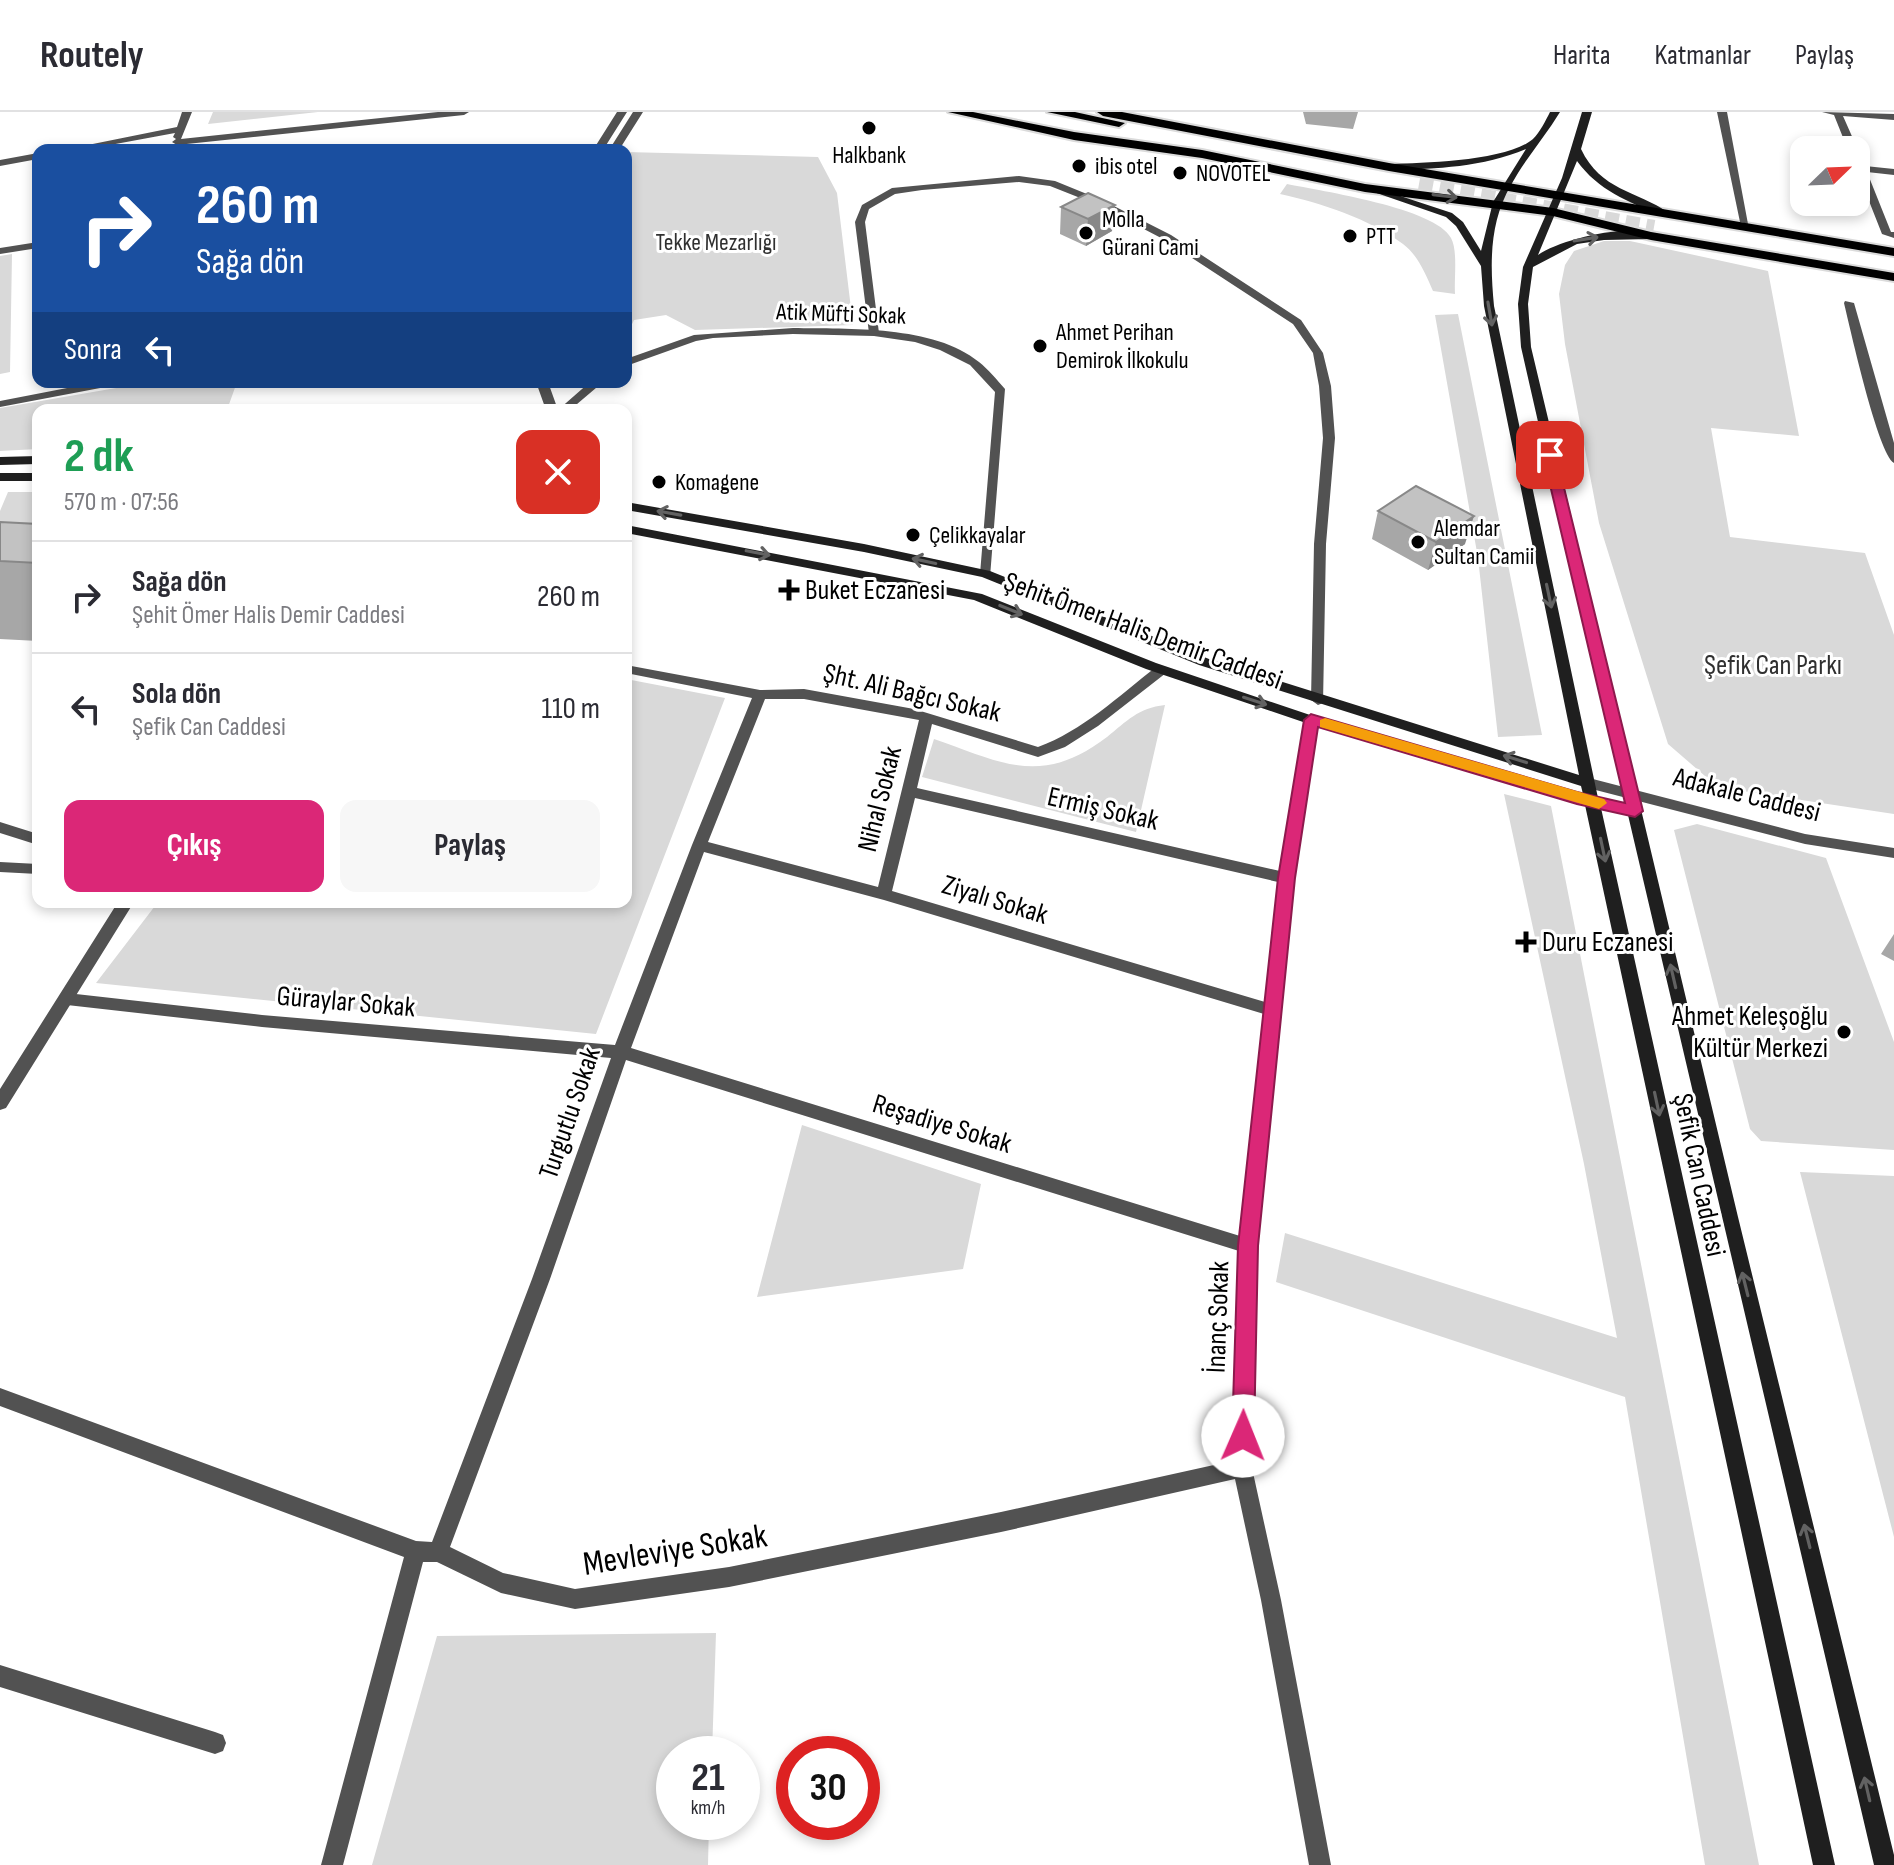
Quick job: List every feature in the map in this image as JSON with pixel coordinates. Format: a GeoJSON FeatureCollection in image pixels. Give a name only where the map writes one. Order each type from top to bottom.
{"type":"FeatureCollection","features":[{"type":"Feature","properties":{"kind":"highway"},"geometry":{"type":"LineString","coordinates":[[954,112],[1074,136],[1202,154],[1365,188],[1894,254]]}},
{"type":"Feature","properties":{"kind":"highway"},"geometry":{"type":"LineString","coordinates":[[993,112],[1419,179],[1053,112]]}},
{"type":"Feature","properties":{"kind":"highway"},"geometry":{"type":"LineString","coordinates":[[1103,112],[1389,167],[1510,177],[1656,223],[1894,275]]}},
{"type":"Feature","properties":{"kind":"main road","name":"Şefik Can Caddesi"},"geometry":{"type":"LineString","coordinates":[[1555,112],[1495,203],[1484,264],[1504,387],[1592,802],[1824,1865]]}},
{"type":"Feature","properties":{"kind":"main road","name":"Şefik Can Caddesi"},"geometry":{"type":"LineString","coordinates":[[1587,112],[1561,194],[1528,267],[1523,304],[1535,394],[1885,1865]]}},
{"type":"Feature","properties":{"kind":"main road"},"geometry":{"type":"LineString","coordinates":[[1389,167],[1465,164],[1491,159],[1537,140]]}},
{"type":"Feature","properties":{"kind":"main road"},"geometry":{"type":"LineString","coordinates":[[1575,147],[1580,162],[1602,183],[1656,223]]}},
{"type":"Feature","properties":{"kind":"main road"},"geometry":{"type":"LineString","coordinates":[[1365,188],[1449,215],[1460,224],[1484,264]]}},
{"type":"Feature","properties":{"kind":"main road"},"geometry":{"type":"LineString","coordinates":[[1528,267],[1550,249],[1575,240],[1656,223]]}},
{"type":"Feature","properties":{"kind":"main road"},"geometry":{"type":"LineString","coordinates":[[0,461],[32,460]]}},
{"type":"Feature","properties":{"kind":"main road"},"geometry":{"type":"LineString","coordinates":[[0,477],[32,477]]}},
{"type":"Feature","properties":{"kind":"main road","name":"Şehit Ömer Halis Demir Caddesi"},"geometry":{"type":"LineString","coordinates":[[632,507],[864,548],[986,574],[1204,662],[1589,783]]}},
{"type":"Feature","properties":{"kind":"main road","name":"Şehit Ömer Halis Demir Caddesi"},"geometry":{"type":"LineString","coordinates":[[632,530],[977,597],[1161,670],[1311,720],[1592,802],[1635,811]]}},
{"type":"Feature","properties":{"kind":"street"},"geometry":{"type":"LineString","coordinates":[[176,144],[187,112]]}},
{"type":"Feature","properties":{"kind":"street"},"geometry":{"type":"LineString","coordinates":[[434,112],[452,113]]}},
{"type":"Feature","properties":{"kind":"street"},"geometry":{"type":"LineString","coordinates":[[192,144],[464,112]]}},
{"type":"Feature","properties":{"kind":"street"},"geometry":{"type":"LineString","coordinates":[[602,144],[622,112]]}},
{"type":"Feature","properties":{"kind":"street"},"geometry":{"type":"LineString","coordinates":[[618,144],[638,112]]}},
{"type":"Feature","properties":{"kind":"street"},"geometry":{"type":"LineString","coordinates":[[1722,112],[1745,222]]}},
{"type":"Feature","properties":{"kind":"street"},"geometry":{"type":"LineString","coordinates":[[1827,112],[1894,117]]}},
{"type":"Feature","properties":{"kind":"street"},"geometry":{"type":"LineString","coordinates":[[1837,112],[1847,136]]}},
{"type":"Feature","properties":{"kind":"street"},"geometry":{"type":"LineString","coordinates":[[100,144],[181,129]]}},
{"type":"Feature","properties":{"kind":"street"},"geometry":{"type":"LineString","coordinates":[[0,163],[32,157]]}},
{"type":"Feature","properties":{"kind":"street"},"geometry":{"type":"LineString","coordinates":[[1870,170],[1894,172]]}},
{"type":"Feature","properties":{"kind":"street"},"geometry":{"type":"LineString","coordinates":[[874,333],[860,222],[865,207],[892,191],[1019,179],[1052,183],[1101,203],[1167,237],[1297,322],[1318,353],[1325,386],[1329,438],[1320,544],[1318,700]]}},
{"type":"Feature","properties":{"kind":"street"},"geometry":{"type":"LineString","coordinates":[[1870,187],[1891,234]]}},
{"type":"Feature","properties":{"kind":"street"},"geometry":{"type":"LineString","coordinates":[[0,251],[32,246]]}},
{"type":"Feature","properties":{"kind":"street"},"geometry":{"type":"LineString","coordinates":[[1849,303],[1880,421],[1894,459]]}},
{"type":"Feature","properties":{"kind":"street","name":"Atik Müfti Sokak"},"geometry":{"type":"LineString","coordinates":[[632,361],[694,338],[793,331],[874,333],[917,339],[974,363],[1001,391],[986,574]]}},
{"type":"Feature","properties":{"kind":"street"},"geometry":{"type":"LineString","coordinates":[[0,404],[84,388]]}},
{"type":"Feature","properties":{"kind":"street"},"geometry":{"type":"LineString","coordinates":[[570,404],[590,388]]}},
{"type":"Feature","properties":{"kind":"street","name":"Şht. Ali Bağcı Sokak"},"geometry":{"type":"LineString","coordinates":[[632,670],[760,695],[804,694],[927,717],[1038,752],[1060,744],[1093,723],[1161,670]]}},
{"type":"Feature","properties":{"kind":"street","name":"Turgutlu Sokak"},"geometry":{"type":"LineString","coordinates":[[332,1865],[427,1552],[541,1279],[621,1052],[699,845],[760,695]]}},
{"type":"Feature","properties":{"kind":"street","name":"Nihal Sokak"},"geometry":{"type":"LineString","coordinates":[[884,894],[927,717]]}},
{"type":"Feature","properties":{"kind":"street","name":"İnanç Sokak"},"geometry":{"type":"LineString","coordinates":[[1311,720],[1286,878],[1248,1246],[1242,1468],[1271,1600],[1320,1865]]}},
{"type":"Feature","properties":{"kind":"street","name":"Adakale Caddesi"},"geometry":{"type":"LineString","coordinates":[[1589,783],[1805,839],[1894,853]]}},
{"type":"Feature","properties":{"kind":"street","name":"Ermiş Sokak"},"geometry":{"type":"LineString","coordinates":[[908,791],[1286,878]]}},
{"type":"Feature","properties":{"kind":"street"},"geometry":{"type":"LineString","coordinates":[[0,827],[32,838]]}},
{"type":"Feature","properties":{"kind":"street","name":"Ziyalı Sokak"},"geometry":{"type":"LineString","coordinates":[[699,845],[884,894],[1274,1011]]}},
{"type":"Feature","properties":{"kind":"street"},"geometry":{"type":"LineString","coordinates":[[0,867],[32,869]]}},
{"type":"Feature","properties":{"kind":"street"},"geometry":{"type":"LineString","coordinates":[[0,1103],[122,908]]}},
{"type":"Feature","properties":{"kind":"street","name":"Güraylar Sokak"},"geometry":{"type":"LineString","coordinates":[[67,999],[262,1021],[621,1052]]}},
{"type":"Feature","properties":{"kind":"street","name":"Reşadiye Sokak"},"geometry":{"type":"LineString","coordinates":[[621,1052],[1248,1246]]}},
{"type":"Feature","properties":{"kind":"street","name":"Mevleviye Sokak"},"geometry":{"type":"LineString","coordinates":[[0,1397],[427,1552],[501,1583],[575,1599],[729,1577],[1001,1522],[1242,1468]]}},
{"type":"Feature","properties":{"kind":"street"},"geometry":{"type":"LineString","coordinates":[[0,1676],[215,1743]]}},
{"type":"Feature","properties":{"kind":"green space"},"geometry":{"type":"Polygon","coordinates":[[[213,112],[318,112],[208,124],[213,112]]]}},
{"type":"Feature","properties":{"kind":"green space","name":"Tekke Mezarlığı"},"geometry":{"type":"Polygon","coordinates":[[[632,152],[818,157],[837,193],[853,325],[695,330],[666,315],[634,320],[632,324],[632,152]]]}},
{"type":"Feature","properties":{"kind":"green space"},"geometry":{"type":"Polygon","coordinates":[[[1287,184],[1376,202],[1441,227],[1453,243],[1455,294],[1433,291],[1413,254],[1390,235],[1344,213],[1280,194],[1287,184]]]}},
{"type":"Feature","properties":{"kind":"green space","name":"Şefik Can Parkı"},"geometry":{"type":"Polygon","coordinates":[[[1604,241],[1630,241],[1768,271],[1799,436],[1711,428],[1730,537],[1865,553],[1894,635],[1894,814],[1736,790],[1705,776],[1668,744],[1599,523],[1565,344],[1559,294],[1565,265],[1574,251],[1604,241]]]}},
{"type":"Feature","properties":{"kind":"green space"},"geometry":{"type":"Polygon","coordinates":[[[12,254],[10,372],[0,374],[0,256],[12,254]]]}},
{"type":"Feature","properties":{"kind":"green space"},"geometry":{"type":"Polygon","coordinates":[[[1458,314],[1542,735],[1498,737],[1478,558],[1435,315],[1458,314]]]}},
{"type":"Feature","properties":{"kind":"green space"},"geometry":{"type":"Polygon","coordinates":[[[116,388],[235,388],[229,404],[32,404],[32,449],[0,451],[0,408],[116,388]]]}},
{"type":"Feature","properties":{"kind":"green space"},"geometry":{"type":"Polygon","coordinates":[[[8,492],[32,492],[32,563],[0,562],[0,511],[8,492]]]}},
{"type":"Feature","properties":{"kind":"green space"},"geometry":{"type":"Polygon","coordinates":[[[632,680],[725,698],[596,1034],[96,983],[153,908],[632,908],[632,680]]]}},
{"type":"Feature","properties":{"kind":"green space"},"geometry":{"type":"Polygon","coordinates":[[[1165,705],[1136,832],[922,777],[934,739],[1002,762],[1041,766],[1062,762],[1083,752],[1140,712],[1165,705]]]}},
{"type":"Feature","properties":{"kind":"green space"},"geometry":{"type":"Polygon","coordinates":[[[1504,794],[1551,806],[1759,1865],[1705,1865],[1625,1397],[1276,1282],[1285,1233],[1617,1338],[1584,1164],[1504,794]]]}},
{"type":"Feature","properties":{"kind":"green space"},"geometry":{"type":"Polygon","coordinates":[[[1697,824],[1826,858],[1894,1042],[1894,1150],[1761,1141],[1750,1129],[1674,830],[1697,824]]]}},
{"type":"Feature","properties":{"kind":"green space"},"geometry":{"type":"Polygon","coordinates":[[[802,1125],[981,1184],[963,1269],[757,1297],[802,1125]]]}},
{"type":"Feature","properties":{"kind":"green space"},"geometry":{"type":"Polygon","coordinates":[[[1800,1172],[1894,1176],[1894,1537],[1800,1172]]]}},
{"type":"Feature","properties":{"kind":"green space"},"geometry":{"type":"Polygon","coordinates":[[[716,1633],[713,1736],[656,1736],[656,1840],[709,1840],[708,1865],[372,1865],[437,1636],[716,1633]]]}},
{"type":"Feature","properties":{"kind":"building"},"geometry":{"type":"Polygon","coordinates":[[[1088,193],[1115,205],[1088,219],[1061,207],[1088,193]]]}},
{"type":"Feature","properties":{"kind":"building"},"geometry":{"type":"Polygon","coordinates":[[[1416,486],[1474,516],[1436,542],[1378,511],[1416,486]]]}},
{"type":"Feature","properties":{"kind":"building"},"geometry":{"type":"Polygon","coordinates":[[[0,522],[32,524],[32,563],[0,561],[0,522]]]}},
{"type":"Feature","properties":{"kind":"tunnel"},"geometry":{"type":"LineString","coordinates":[[1419,184],[1654,227]]}},
{"type":"Feature","properties":{"kind":"slow traffic"},"geometry":{"type":"LineString","coordinates":[[1325,723],[1599,803]]}},
{"type":"Feature","properties":{"kind":"place","name":"Halkbank"},"geometry":{"type":"Point","coordinates":[869,128]}},
{"type":"Feature","properties":{"kind":"place","name":"ibis otel"},"geometry":{"type":"Point","coordinates":[1079,166]}},
{"type":"Feature","properties":{"kind":"place","name":"NOVOTEL"},"geometry":{"type":"Point","coordinates":[1180,173]}},
{"type":"Feature","properties":{"kind":"place","name":"Molla Gürani Cami"},"geometry":{"type":"Point","coordinates":[1086,233]}},
{"type":"Feature","properties":{"kind":"place","name":"PTT"},"geometry":{"type":"Point","coordinates":[1350,236]}},
{"type":"Feature","properties":{"kind":"place","name":"Ahmet Perihan Demirok İlkokulu"},"geometry":{"type":"Point","coordinates":[1040,346]}},
{"type":"Feature","properties":{"kind":"place","name":"Komagene"},"geometry":{"type":"Point","coordinates":[659,482]}},
{"type":"Feature","properties":{"kind":"place","name":"Çelikkayalar"},"geometry":{"type":"Point","coordinates":[913,535]}},
{"type":"Feature","properties":{"kind":"place","name":"Alemdar Sultan Camii"},"geometry":{"type":"Point","coordinates":[1418,542]}},
{"type":"Feature","properties":{"kind":"place","name":"Buket Eczanesi"},"geometry":{"type":"Point","coordinates":[789,590]}},
{"type":"Feature","properties":{"kind":"place","name":"Duru Eczanesi"},"geometry":{"type":"Point","coordinates":[1526,942]}},
{"type":"Feature","properties":{"kind":"place","name":"Ahmet Keleşoğlu Kültür Merkezi"},"geometry":{"type":"Point","coordinates":[1844,1032]}},
{"type":"Feature","properties":{"kind":"route"},"geometry":{"type":"LineString","coordinates":[[1243,1436],[1248,1246],[1286,878],[1311,720],[1577,798],[1635,811],[1550,455]]}}]}
